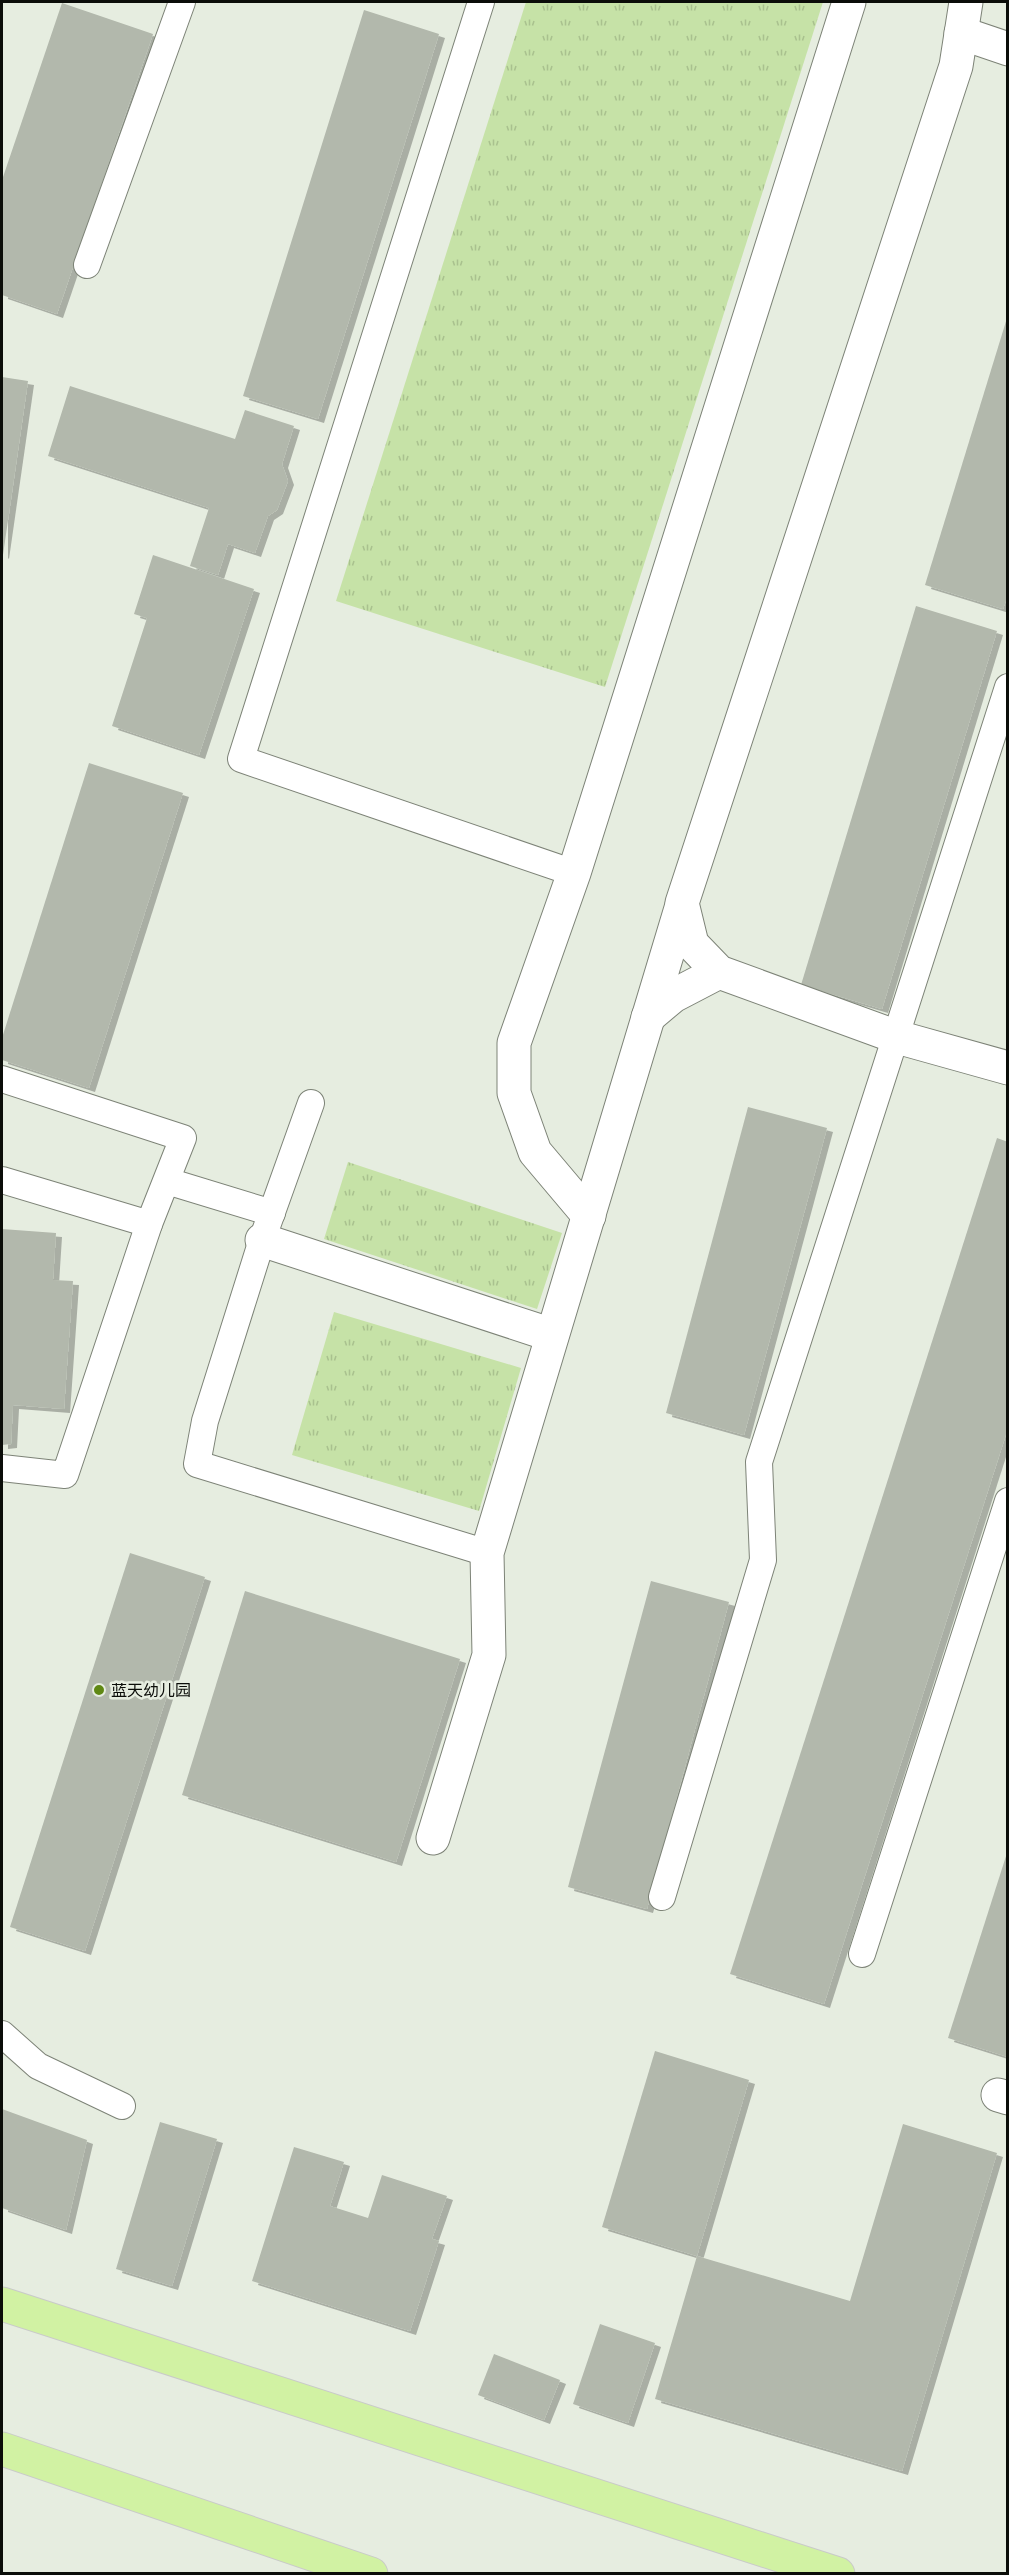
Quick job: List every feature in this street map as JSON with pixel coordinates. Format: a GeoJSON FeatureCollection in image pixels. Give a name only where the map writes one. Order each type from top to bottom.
{"type":"FeatureCollection","features":[{"type":"Feature","properties":{"kind":"main road"},"geometry":{"type":"LineString","coordinates":[[2,2304],[838,2574]]}},
{"type":"Feature","properties":{"kind":"main road"},"geometry":{"type":"LineString","coordinates":[[2,2449],[371,2574]]}},
{"type":"Feature","properties":{"kind":"street"},"geometry":{"type":"LineString","coordinates":[[589,1216],[535,1152],[513,1093],[514,1043],[574,873],[849,2]]}},
{"type":"Feature","properties":{"kind":"street"},"geometry":{"type":"LineString","coordinates":[[433,1838],[489,1655],[487,1553],[682,903],[957,66],[963,17],[1008,49]]}},
{"type":"Feature","properties":{"kind":"street"},"geometry":{"type":"LineString","coordinates":[[682,903],[692,944],[718,972],[897,1036],[1008,1068]]}},
{"type":"Feature","properties":{"kind":"street"},"geometry":{"type":"LineString","coordinates":[[648,1017],[673,996],[718,972]]}},
{"type":"Feature","properties":{"kind":"street"},"geometry":{"type":"LineString","coordinates":[[267,1227],[552,1335]]}},
{"type":"Feature","properties":{"kind":"lane"},"geometry":{"type":"LineString","coordinates":[[87,265],[182,2]]}},
{"type":"Feature","properties":{"kind":"lane"},"geometry":{"type":"LineString","coordinates":[[482,2],[242,759],[574,873]]}},
{"type":"Feature","properties":{"kind":"lane"},"geometry":{"type":"LineString","coordinates":[[662,1897],[763,1560],[759,1462],[1008,687]]}},
{"type":"Feature","properties":{"kind":"lane"},"geometry":{"type":"LineString","coordinates":[[2,1079],[183,1138],[149,1224],[65,1475],[2,1468]]}},
{"type":"Feature","properties":{"kind":"lane"},"geometry":{"type":"LineString","coordinates":[[311,1103],[267,1227],[205,1421],[197,1464],[487,1553]]}},
{"type":"Feature","properties":{"kind":"lane"},"geometry":{"type":"LineString","coordinates":[[2,1180],[149,1224]]}},
{"type":"Feature","properties":{"kind":"lane"},"geometry":{"type":"LineString","coordinates":[[167,1181],[267,1227]]}},
{"type":"Feature","properties":{"kind":"lane"},"geometry":{"type":"LineString","coordinates":[[862,1954],[1008,1501]]}},
{"type":"Feature","properties":{"kind":"lane"},"geometry":{"type":"LineString","coordinates":[[2,2034],[38,2066],[122,2106]]}},
{"type":"Feature","properties":{"kind":"green space"},"geometry":{"type":"Polygon","coordinates":[[[526,2],[823,2],[605,687],[336,601],[526,2]]]}},
{"type":"Feature","properties":{"kind":"green space"},"geometry":{"type":"Polygon","coordinates":[[[348,1162],[562,1233],[537,1309],[324,1239],[348,1162]]]}},
{"type":"Feature","properties":{"kind":"green space"},"geometry":{"type":"Polygon","coordinates":[[[334,1312],[521,1368],[479,1511],[292,1455],[334,1312]]]}},
{"type":"Feature","properties":{"kind":"building"},"geometry":{"type":"Polygon","coordinates":[[[62,3],[153,34],[57,314],[2,295],[2,180],[62,3]]]}},
{"type":"Feature","properties":{"kind":"building"},"geometry":{"type":"Polygon","coordinates":[[[364,10],[439,34],[318,419],[243,396],[364,10]]]}},
{"type":"Feature","properties":{"kind":"building"},"geometry":{"type":"Polygon","coordinates":[[[1007,318],[1008,595],[1003,609],[925,585],[1007,318]]]}},
{"type":"Feature","properties":{"kind":"building"},"geometry":{"type":"Polygon","coordinates":[[[2,377],[28,381],[3,555],[2,554],[2,377]]]}},
{"type":"Feature","properties":{"kind":"building"},"geometry":{"type":"Polygon","coordinates":[[[70,386],[235,439],[245,410],[294,426],[282,464],[288,481],[277,510],[268,516],[255,553],[228,544],[218,575],[190,566],[209,508],[48,456],[70,386]]]}},
{"type":"Feature","properties":{"kind":"building"},"geometry":{"type":"Polygon","coordinates":[[[153,555],[254,589],[199,755],[112,726],[147,618],[134,614],[153,555]]]}},
{"type":"Feature","properties":{"kind":"building"},"geometry":{"type":"Polygon","coordinates":[[[916,606],[997,631],[882,1009],[801,985],[916,606]]]}},
{"type":"Feature","properties":{"kind":"building"},"geometry":{"type":"Polygon","coordinates":[[[89,763],[183,793],[89,1088],[2,1060],[2,1038],[89,763]]]}},
{"type":"Feature","properties":{"kind":"building"},"geometry":{"type":"Polygon","coordinates":[[[748,1107],[827,1128],[744,1435],[666,1413],[748,1107]]]}},
{"type":"Feature","properties":{"kind":"building"},"geometry":{"type":"Polygon","coordinates":[[[997,1138],[1008,1142],[1008,1428],[824,2004],[730,1974],[997,1138]]]}},
{"type":"Feature","properties":{"kind":"building"},"geometry":{"type":"Polygon","coordinates":[[[2,1229],[56,1233],[53,1280],[73,1281],[64,1409],[13,1405],[11,1444],[2,1445],[2,1229]]]}},
{"type":"Feature","properties":{"kind":"building"},"geometry":{"type":"Polygon","coordinates":[[[130,1553],[205,1577],[85,1951],[10,1927],[130,1553]]]}},
{"type":"Feature","properties":{"kind":"building"},"geometry":{"type":"Polygon","coordinates":[[[651,1581],[729,1602],[647,1909],[568,1887],[651,1581]]]}},
{"type":"Feature","properties":{"kind":"building"},"geometry":{"type":"Polygon","coordinates":[[[245,1591],[460,1659],[396,1862],[182,1795],[245,1591]]]}},
{"type":"Feature","properties":{"kind":"building"},"geometry":{"type":"Polygon","coordinates":[[[1008,1853],[1008,2057],[948,2038],[1008,1853]]]}},
{"type":"Feature","properties":{"kind":"building"},"geometry":{"type":"Polygon","coordinates":[[[655,2051],[749,2080],[697,2256],[602,2227],[655,2051]]]}},
{"type":"Feature","properties":{"kind":"building"},"geometry":{"type":"Polygon","coordinates":[[[2,2109],[87,2140],[66,2230],[2,2208],[2,2109]]]}},
{"type":"Feature","properties":{"kind":"building"},"geometry":{"type":"Polygon","coordinates":[[[160,2122],[217,2139],[172,2286],[116,2269],[160,2122]]]}},
{"type":"Feature","properties":{"kind":"building"},"geometry":{"type":"Polygon","coordinates":[[[903,2124],[997,2153],[902,2471],[655,2399],[697,2256],[850,2301],[903,2124]]]}},
{"type":"Feature","properties":{"kind":"building"},"geometry":{"type":"Polygon","coordinates":[[[294,2147],[344,2162],[330,2206],[368,2218],[382,2175],[447,2196],[432,2239],[439,2241],[410,2331],[252,2281],[294,2147]]]}},
{"type":"Feature","properties":{"kind":"building"},"geometry":{"type":"Polygon","coordinates":[[[600,2324],[655,2343],[628,2423],[573,2404],[600,2324]]]}},
{"type":"Feature","properties":{"kind":"building"},"geometry":{"type":"Polygon","coordinates":[[[494,2354],[560,2380],[544,2420],[478,2395],[494,2354]]]}},
{"type":"Feature","properties":{"kind":"place","name":"蓝天幼儿园"},"geometry":{"type":"Point","coordinates":[99,1690]}}]}
